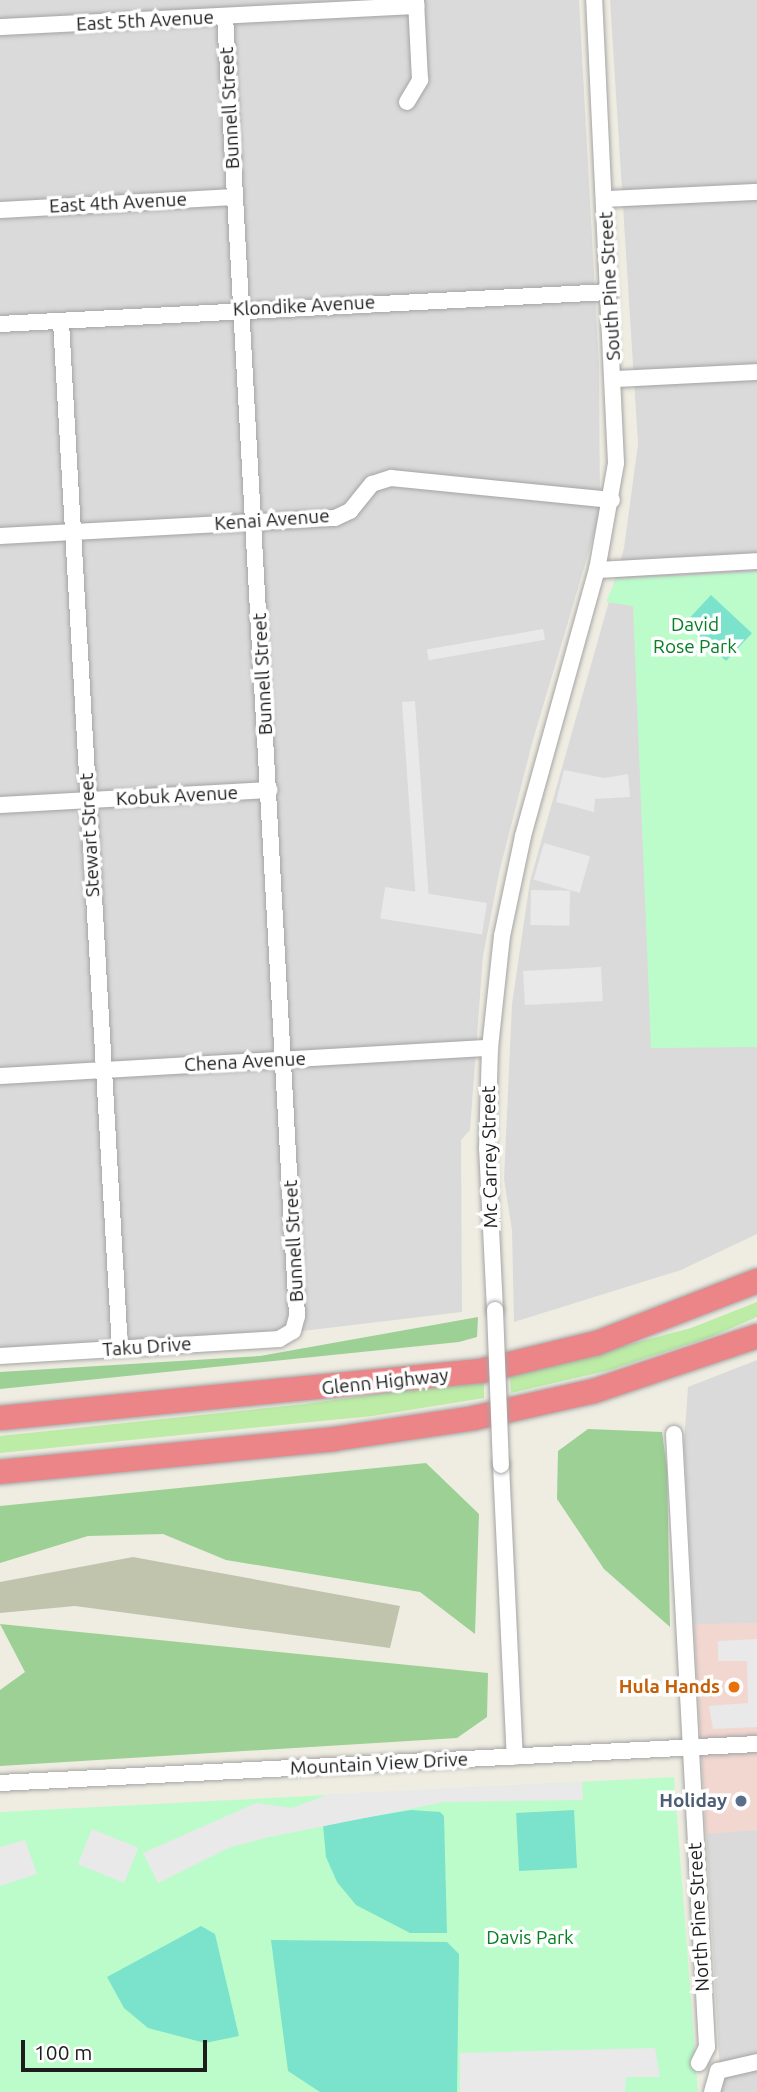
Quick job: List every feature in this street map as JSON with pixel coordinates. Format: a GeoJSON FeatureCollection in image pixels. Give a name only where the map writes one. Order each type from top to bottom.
{"type":"FeatureCollection","features":[{"type":"Feature","properties":{"kind":"highway","name":"Glenn Highway"},"geometry":{"type":"LineString","coordinates":[[0,1418],[481,1371],[597,1343],[757,1281]]}},
{"type":"Feature","properties":{"kind":"highway"},"geometry":{"type":"LineString","coordinates":[[0,1473],[334,1439],[474,1418],[594,1391],[757,1336]]}},
{"type":"Feature","properties":{"kind":"street","name":"South Pine Street"},"geometry":{"type":"LineString","coordinates":[[594,0],[614,379],[612,500],[597,570]]}},
{"type":"Feature","properties":{"kind":"street"},"geometry":{"type":"LineString","coordinates":[[407,102],[420,80],[416,3]]}},
{"type":"Feature","properties":{"kind":"street","name":"East 5th Avenue"},"geometry":{"type":"LineString","coordinates":[[0,27],[225,17],[416,3]]}},
{"type":"Feature","properties":{"kind":"street","name":"Bunnell Street"},"geometry":{"type":"LineString","coordinates":[[225,17],[244,309],[285,1060],[297,1316],[293,1331]]}},
{"type":"Feature","properties":{"kind":"street"},"geometry":{"type":"LineString","coordinates":[[606,199],[757,192]]}},
{"type":"Feature","properties":{"kind":"street","name":"East 4th Avenue"},"geometry":{"type":"LineString","coordinates":[[0,210],[236,197]]}},
{"type":"Feature","properties":{"kind":"street","name":"Klondike Avenue"},"geometry":{"type":"LineString","coordinates":[[0,324],[244,309],[609,292]]}},
{"type":"Feature","properties":{"kind":"street","name":"Stewart Street"},"geometry":{"type":"LineString","coordinates":[[61,322],[120,1349]]}},
{"type":"Feature","properties":{"kind":"street"},"geometry":{"type":"LineString","coordinates":[[614,379],[757,372]]}},
{"type":"Feature","properties":{"kind":"street","name":"Kenai Avenue"},"geometry":{"type":"LineString","coordinates":[[0,536],[335,518],[350,511],[372,484],[391,478],[612,500]]}},
{"type":"Feature","properties":{"kind":"street"},"geometry":{"type":"LineString","coordinates":[[597,570],[757,561]]}},
{"type":"Feature","properties":{"kind":"street","name":"Mc Carrey Street"},"geometry":{"type":"LineString","coordinates":[[515,1757],[487,1149],[490,1048],[502,936],[523,836],[597,570]]}},
{"type":"Feature","properties":{"kind":"street","name":"Kobuk Avenue"},"geometry":{"type":"LineString","coordinates":[[0,805],[270,790]]}},
{"type":"Feature","properties":{"kind":"street","name":"Chena Avenue"},"geometry":{"type":"LineString","coordinates":[[0,1076],[490,1048]]}},
{"type":"Feature","properties":{"kind":"street","name":"Taku Drive"},"geometry":{"type":"LineString","coordinates":[[0,1356],[279,1339],[293,1331]]}},
{"type":"Feature","properties":{"kind":"street","name":"North Pine Street"},"geometry":{"type":"LineString","coordinates":[[674,1434],[688,1748],[707,2047],[699,2063]]}},
{"type":"Feature","properties":{"kind":"street","name":"Mountain View Drive"},"geometry":{"type":"LineString","coordinates":[[0,1783],[757,1744]]}},
{"type":"Feature","properties":{"kind":"street"},"geometry":{"type":"LineString","coordinates":[[712,2087],[727,2066],[757,2062]]}},
{"type":"Feature","properties":{"kind":"shaded area"},"geometry":{"type":"Polygon","coordinates":[[[0,0],[579,0],[599,365],[600,514],[533,740],[500,869],[483,956],[470,1130],[461,1140],[462,1312],[269,1335],[0,1349],[0,0]]]}},
{"type":"Feature","properties":{"kind":"shaded area"},"geometry":{"type":"Polygon","coordinates":[[[610,0],[757,0],[757,1234],[681,1270],[514,1322],[512,1231],[504,1179],[512,1004],[530,881],[624,548],[638,444],[610,0]]]}},
{"type":"Feature","properties":{"kind":"shaded area"},"geometry":{"type":"Polygon","coordinates":[[[711,595],[752,633],[726,661],[685,623],[711,595]]]}},
{"type":"Feature","properties":{"kind":"shaded area"},"geometry":{"type":"Polygon","coordinates":[[[543,629],[545,640],[429,660],[427,649],[543,629]]]}},
{"type":"Feature","properties":{"kind":"shaded area"},"geometry":{"type":"Polygon","coordinates":[[[415,701],[429,896],[416,896],[402,702],[415,701]]]}},
{"type":"Feature","properties":{"kind":"shaded area"},"geometry":{"type":"Polygon","coordinates":[[[564,770],[604,778],[628,774],[630,797],[595,799],[594,812],[556,802],[564,770]]]}},
{"type":"Feature","properties":{"kind":"shaded area"},"geometry":{"type":"Polygon","coordinates":[[[544,843],[590,856],[580,893],[534,880],[544,843]]]}},
{"type":"Feature","properties":{"kind":"shaded area"},"geometry":{"type":"Polygon","coordinates":[[[385,887],[487,903],[482,935],[380,918],[385,887]]]}},
{"type":"Feature","properties":{"kind":"shaded area"},"geometry":{"type":"Polygon","coordinates":[[[531,890],[570,891],[569,926],[530,925],[531,890]]]}},
{"type":"Feature","properties":{"kind":"shaded area"},"geometry":{"type":"Polygon","coordinates":[[[601,967],[603,1001],[525,1005],[523,971],[601,967]]]}},
{"type":"Feature","properties":{"kind":"shaded area"},"geometry":{"type":"Polygon","coordinates":[[[757,1360],[757,2092],[721,2092],[684,1443],[688,1387],[757,1360]]]}},
{"type":"Feature","properties":{"kind":"shaded area"},"geometry":{"type":"Polygon","coordinates":[[[133,1557],[400,1606],[390,1648],[75,1606],[0,1613],[0,1582],[133,1557]]]}},
{"type":"Feature","properties":{"kind":"shaded area"},"geometry":{"type":"Polygon","coordinates":[[[757,1623],[757,1830],[706,1834],[694,1624],[757,1623]]]}},
{"type":"Feature","properties":{"kind":"shaded area"},"geometry":{"type":"Polygon","coordinates":[[[757,1639],[757,1727],[713,1729],[709,1706],[748,1703],[747,1661],[718,1661],[718,1641],[757,1639]]]}},
{"type":"Feature","properties":{"kind":"shaded area"},"geometry":{"type":"Polygon","coordinates":[[[582,1782],[583,1800],[444,1802],[265,1838],[231,1847],[158,1883],[143,1853],[256,1803],[292,1808],[330,1794],[582,1782]]]}},
{"type":"Feature","properties":{"kind":"shaded area"},"geometry":{"type":"Polygon","coordinates":[[[411,1810],[440,1812],[444,1816],[447,1933],[410,1933],[356,1905],[337,1882],[326,1857],[323,1825],[411,1810]]]}},
{"type":"Feature","properties":{"kind":"shaded area"},"geometry":{"type":"Polygon","coordinates":[[[574,1810],[577,1868],[519,1871],[516,1813],[574,1810]]]}},
{"type":"Feature","properties":{"kind":"shaded area"},"geometry":{"type":"Polygon","coordinates":[[[92,1829],[138,1848],[124,1883],[78,1864],[92,1829]]]}},
{"type":"Feature","properties":{"kind":"shaded area"},"geometry":{"type":"Polygon","coordinates":[[[25,1840],[37,1874],[0,1886],[0,1847],[25,1840]]]}},
{"type":"Feature","properties":{"kind":"shaded area"},"geometry":{"type":"Polygon","coordinates":[[[201,1926],[215,1934],[239,2036],[205,2043],[148,2028],[124,2008],[107,1977],[201,1926]]]}},
{"type":"Feature","properties":{"kind":"shaded area"},"geometry":{"type":"Polygon","coordinates":[[[271,1940],[447,1942],[459,1954],[457,2092],[320,2092],[288,2071],[271,1940]]]}},
{"type":"Feature","properties":{"kind":"shaded area"},"geometry":{"type":"Polygon","coordinates":[[[655,2048],[660,2077],[626,2077],[625,2092],[460,2092],[460,2053],[655,2048]]]}},
{"type":"Feature","properties":{"kind":"green space","name":"David Rose Park"},"geometry":{"type":"Polygon","coordinates":[[[757,572],[757,1047],[651,1048],[633,606],[606,602],[616,579],[757,572]]]}},
{"type":"Feature","properties":{"kind":"green space"},"geometry":{"type":"Polygon","coordinates":[[[757,1302],[757,1317],[713,1336],[610,1370],[511,1393],[510,1376],[691,1328],[757,1302]]]}},
{"type":"Feature","properties":{"kind":"green space"},"geometry":{"type":"Polygon","coordinates":[[[478,1317],[477,1337],[459,1342],[0,1389],[0,1372],[260,1356],[478,1317]]]}},
{"type":"Feature","properties":{"kind":"green space"},"geometry":{"type":"Polygon","coordinates":[[[484,1379],[484,1398],[372,1416],[0,1453],[0,1436],[305,1404],[484,1379]]]}},
{"type":"Feature","properties":{"kind":"green space"},"geometry":{"type":"Polygon","coordinates":[[[588,1429],[662,1432],[667,1468],[670,1627],[604,1569],[557,1499],[558,1451],[588,1429]]]}},
{"type":"Feature","properties":{"kind":"green space"},"geometry":{"type":"Polygon","coordinates":[[[426,1463],[479,1514],[475,1634],[420,1592],[226,1560],[163,1534],[88,1536],[0,1563],[0,1506],[426,1463]]]}},
{"type":"Feature","properties":{"kind":"green space"},"geometry":{"type":"Polygon","coordinates":[[[0,1624],[488,1673],[487,1717],[457,1738],[0,1766],[0,1690],[25,1672],[0,1624]]]}},
{"type":"Feature","properties":{"kind":"green space","name":"Davis Park"},"geometry":{"type":"Polygon","coordinates":[[[674,1777],[698,2092],[0,2092],[0,1812],[674,1777]]]}},
{"type":"Feature","properties":{"kind":"place","name":"Hula Hands"},"geometry":{"type":"Point","coordinates":[734,1687]}},
{"type":"Feature","properties":{"kind":"place","name":"Holiday"},"geometry":{"type":"Point","coordinates":[741,1801]}}]}
